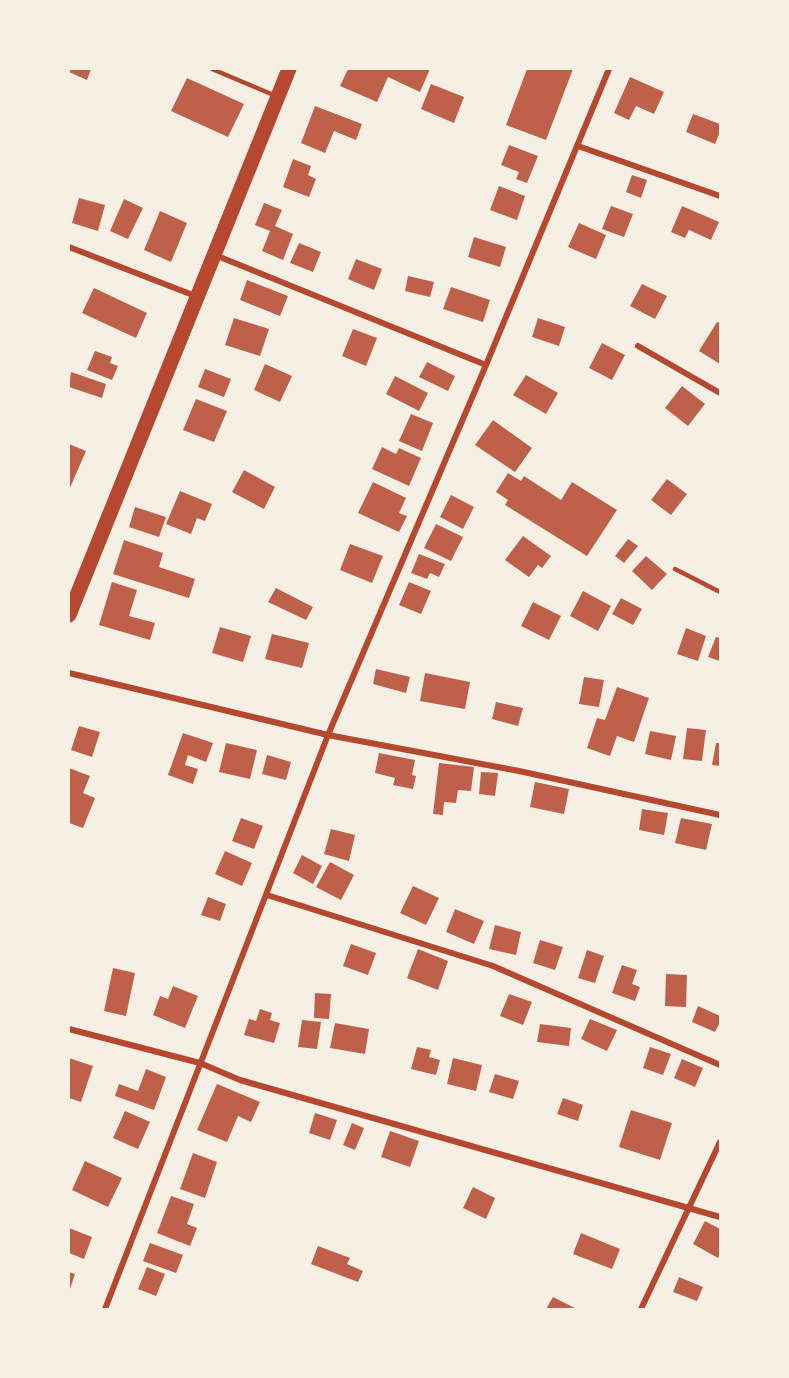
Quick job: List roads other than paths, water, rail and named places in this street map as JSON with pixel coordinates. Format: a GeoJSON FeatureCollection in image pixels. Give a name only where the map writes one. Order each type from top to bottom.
{"type":"FeatureCollection","features":[{"type":"Feature","properties":{"kind":"main road"},"geometry":{"type":"LineString","coordinates":[[69,615],[289,69]]}},
{"type":"Feature","properties":{"kind":"street"},"geometry":{"type":"LineString","coordinates":[[105,1309],[328,735],[609,69]]}},
{"type":"Feature","properties":{"kind":"street"},"geometry":{"type":"LineString","coordinates":[[578,146],[720,196]]}},
{"type":"Feature","properties":{"kind":"street"},"geometry":{"type":"LineString","coordinates":[[69,247],[198,297]]}},
{"type":"Feature","properties":{"kind":"street"},"geometry":{"type":"LineString","coordinates":[[215,255],[486,365]]}},
{"type":"Feature","properties":{"kind":"street"},"geometry":{"type":"LineString","coordinates":[[638,346],[720,393]]}},
{"type":"Feature","properties":{"kind":"street"},"geometry":{"type":"LineString","coordinates":[[69,673],[328,735],[519,771],[720,815]]}},
{"type":"Feature","properties":{"kind":"street"},"geometry":{"type":"LineString","coordinates":[[267,895],[493,966],[720,1065]]}},
{"type":"Feature","properties":{"kind":"street"},"geometry":{"type":"LineString","coordinates":[[69,1029],[200,1063],[240,1080],[720,1217]]}},
{"type":"Feature","properties":{"kind":"street"},"geometry":{"type":"LineString","coordinates":[[641,1309],[720,1142]]}},
{"type":"Feature","properties":{"kind":"lane"},"geometry":{"type":"LineString","coordinates":[[212,69],[279,98]]}},
{"type":"Feature","properties":{"kind":"lane"},"geometry":{"type":"LineString","coordinates":[[675,569],[720,592]]}}]}
